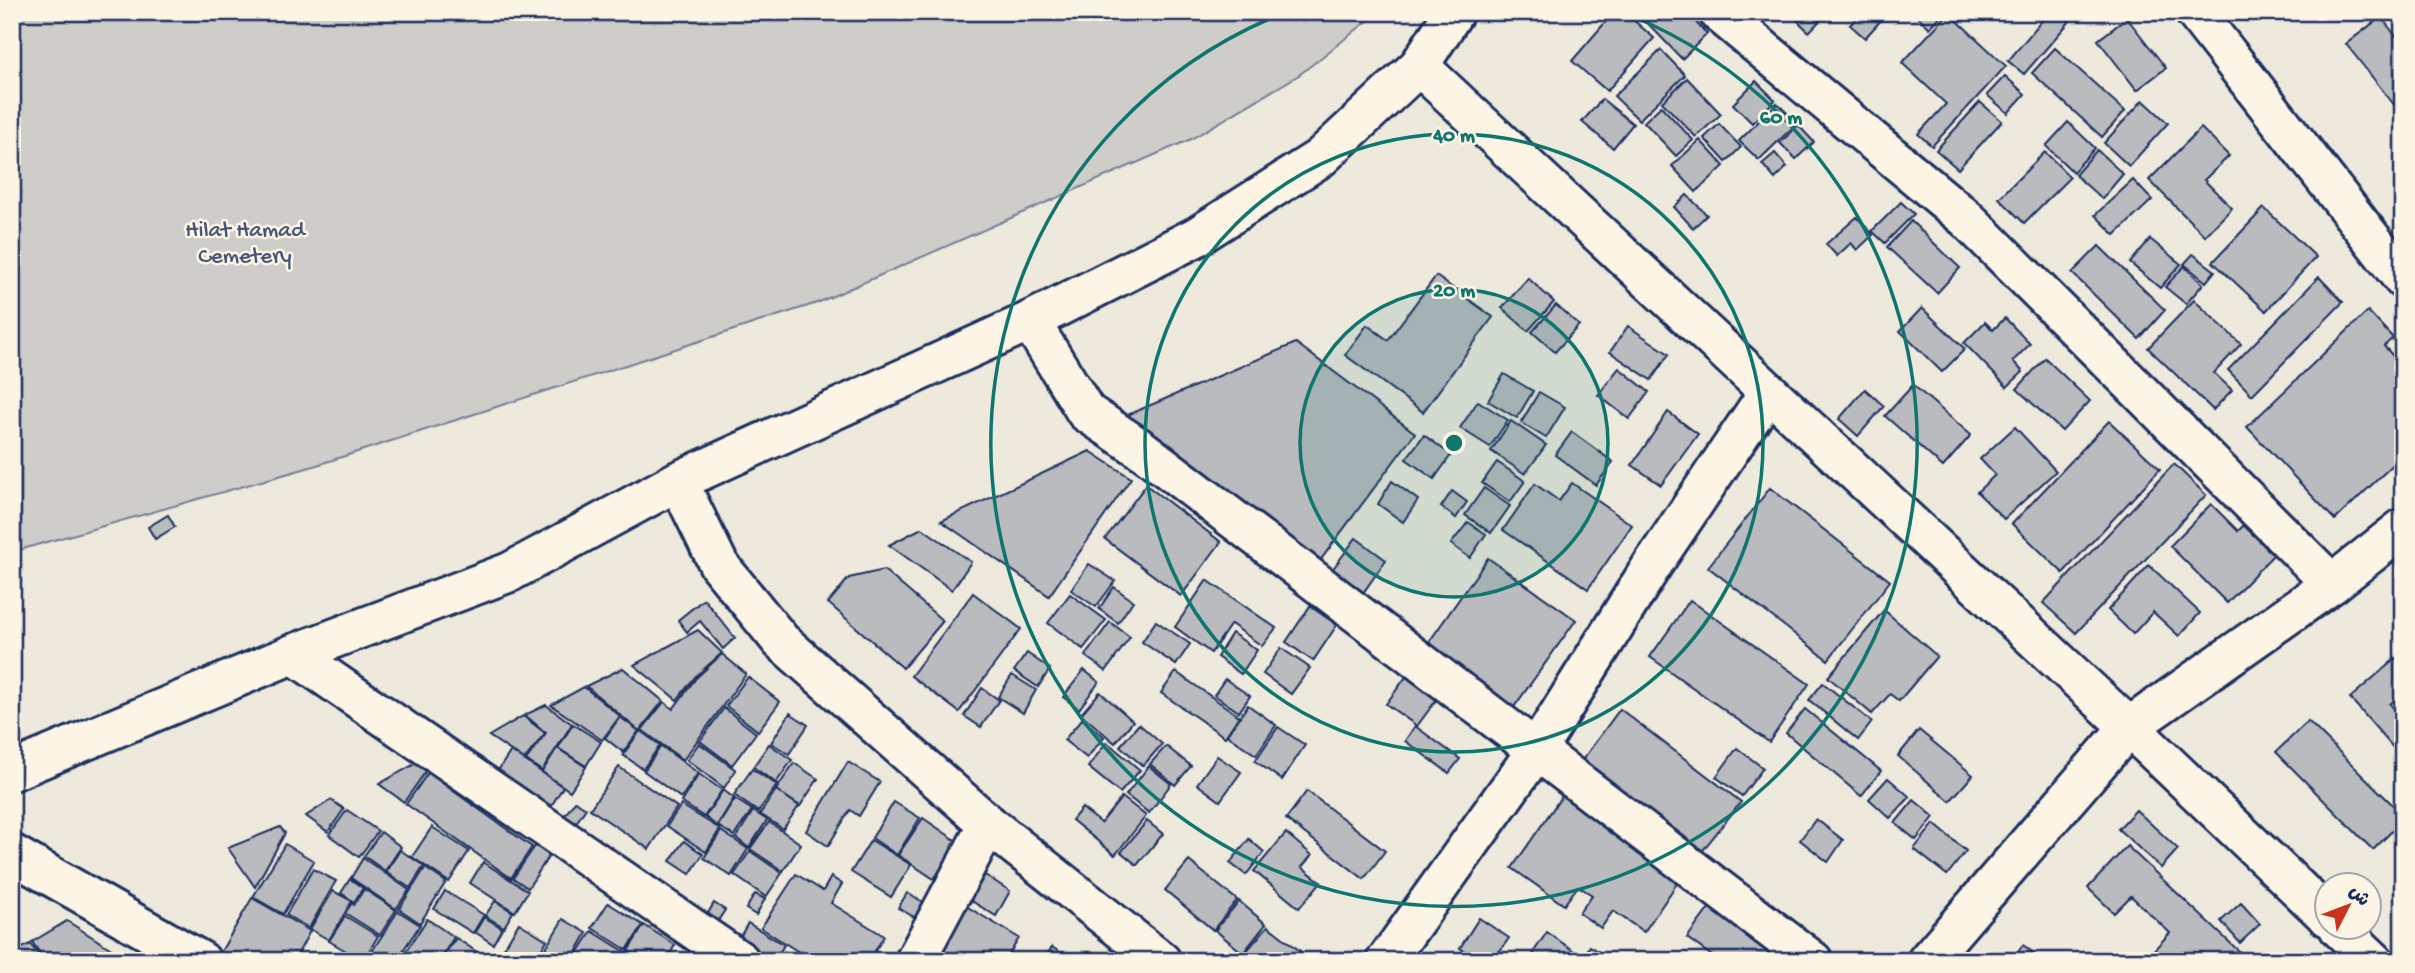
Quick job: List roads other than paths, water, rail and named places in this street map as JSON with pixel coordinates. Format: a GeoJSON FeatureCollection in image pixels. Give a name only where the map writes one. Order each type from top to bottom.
{"type":"FeatureCollection","features":[{"type":"Feature","properties":{"kind":"street"},"geometry":{"type":"LineString","coordinates":[[12,771],[293,654],[510,572],[678,481],[1030,321],[1195,237],[1320,158],[1419,66],[1454,12]]}},
{"type":"Feature","properties":{"kind":"street"},"geometry":{"type":"LineString","coordinates":[[1718,12],[1968,219],[2332,584]]}},
{"type":"Feature","properties":{"kind":"street"},"geometry":{"type":"LineString","coordinates":[[2195,12],[2403,279]]}},
{"type":"Feature","properties":{"kind":"street"},"geometry":{"type":"LineString","coordinates":[[1419,66],[2129,727],[2314,904]]}},
{"type":"Feature","properties":{"kind":"street"},"geometry":{"type":"LineString","coordinates":[[1030,321],[1086,412],[1144,451],[1814,961]]}},
{"type":"Feature","properties":{"kind":"street"},"geometry":{"type":"LineString","coordinates":[[1386,961],[1536,751],[1653,564],[1768,393]]}},
{"type":"Feature","properties":{"kind":"street"},"geometry":{"type":"LineString","coordinates":[[678,481],[719,565],[780,641],[988,824],[1161,961]]}},
{"type":"Feature","properties":{"kind":"street"},"geometry":{"type":"LineString","coordinates":[[1927,961],[2129,727],[2332,584],[2403,528]]}},
{"type":"Feature","properties":{"kind":"street"},"geometry":{"type":"LineString","coordinates":[[293,654],[740,961]]}},
{"type":"Feature","properties":{"kind":"street"},"geometry":{"type":"LineString","coordinates":[[915,961],[988,824]]}},
{"type":"Feature","properties":{"kind":"street"},"geometry":{"type":"LineString","coordinates":[[12,854],[201,961]]}},
{"type":"Feature","properties":{"kind":"street"},"geometry":{"type":"LineString","coordinates":[[2354,942],[2374,961]]}},
{"type":"Feature","properties":{"kind":"park label","name":"Hilat Hamad Cemetery"},"geometry":{"type":"Point","coordinates":[245,244]}}]}
